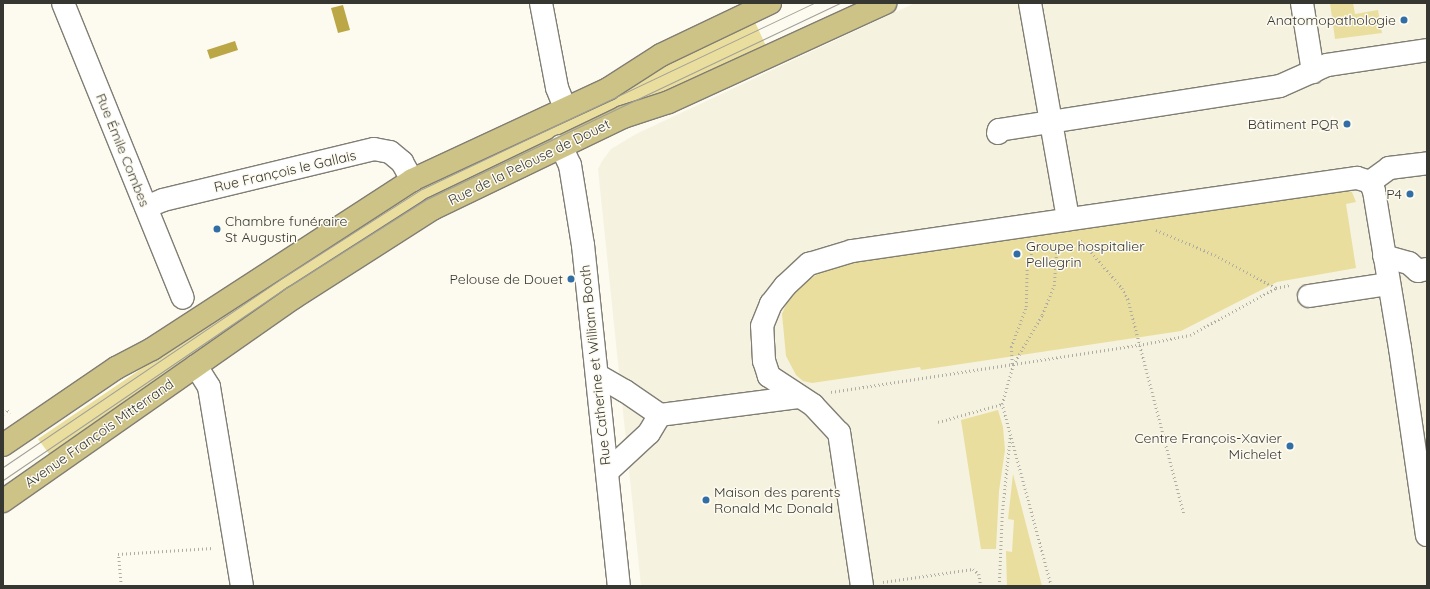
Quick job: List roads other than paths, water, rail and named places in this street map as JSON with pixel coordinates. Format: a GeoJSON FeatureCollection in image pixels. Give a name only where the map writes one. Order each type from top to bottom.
{"type":"FeatureCollection","features":[{"type":"Feature","properties":{"kind":"main road"},"geometry":{"type":"LineString","coordinates":[[3,445],[116,368],[180,330],[412,180],[608,88],[661,55],[770,3]]}},
{"type":"Feature","properties":{"kind":"main road","name":"Rue de la Pelouse de Douet"},"geometry":{"type":"LineString","coordinates":[[196,366],[397,229],[466,192],[623,118],[669,102],[885,3]]}},
{"type":"Feature","properties":{"kind":"main road","name":"Avenue François Mitterrand"},"geometry":{"type":"LineString","coordinates":[[3,501],[196,366]]}},
{"type":"Feature","properties":{"kind":"street","name":"Rue Émile Combes"},"geometry":{"type":"LineString","coordinates":[[64,3],[183,298]]}},
{"type":"Feature","properties":{"kind":"street"},"geometry":{"type":"LineString","coordinates":[[541,3],[557,88],[566,108]]}},
{"type":"Feature","properties":{"kind":"street"},"geometry":{"type":"LineString","coordinates":[[1030,3],[1066,220]]}},
{"type":"Feature","properties":{"kind":"street"},"geometry":{"type":"LineString","coordinates":[[1302,3],[1313,72]]}},
{"type":"Feature","properties":{"kind":"street"},"geometry":{"type":"LineString","coordinates":[[998,132],[999,130],[1280,86],[1327,65],[1427,50]]}},
{"type":"Feature","properties":{"kind":"street","name":"Rue Catherine et William Booth"},"geometry":{"type":"LineString","coordinates":[[561,146],[570,165],[583,245],[619,586]]}},
{"type":"Feature","properties":{"kind":"street","name":"Rue François le Gallais"},"geometry":{"type":"LineString","coordinates":[[146,207],[163,200],[374,149],[390,152],[402,162],[412,180]]}},
{"type":"Feature","properties":{"kind":"street"},"geometry":{"type":"LineString","coordinates":[[1370,182],[1389,168],[1427,162]]}},
{"type":"Feature","properties":{"kind":"street"},"geometry":{"type":"LineString","coordinates":[[862,586],[839,433],[813,405],[769,376],[764,360],[762,326],[776,298],[809,264],[852,251],[1357,178],[1370,182],[1374,191],[1427,535]]}},
{"type":"Feature","properties":{"kind":"street"},"geometry":{"type":"LineString","coordinates":[[1384,256],[1409,263],[1418,271],[1427,269]]}},
{"type":"Feature","properties":{"kind":"street"},"geometry":{"type":"LineString","coordinates":[[1302,292],[1388,284]]}},
{"type":"Feature","properties":{"kind":"street"},"geometry":{"type":"LineString","coordinates":[[196,366],[209,387],[242,586]]}},
{"type":"Feature","properties":{"kind":"street"},"geometry":{"type":"LineString","coordinates":[[597,375],[626,391],[660,415],[799,397]]}},
{"type":"Feature","properties":{"kind":"street"},"geometry":{"type":"LineString","coordinates":[[607,472],[649,433],[660,415]]}},
{"type":"Feature","properties":{"kind":"tram line"},"geometry":{"type":"LineString","coordinates":[[3,467],[279,280],[422,189],[814,3]]}},
{"type":"Feature","properties":{"kind":"tram line"},"geometry":{"type":"LineString","coordinates":[[3,480],[286,288],[427,199],[840,3]]}},
{"type":"Feature","properties":{"kind":"place","name":"Anatomopathologie"},"geometry":{"type":"Point","coordinates":[1404,20]}},
{"type":"Feature","properties":{"kind":"place","name":"Bâtiment PQR"},"geometry":{"type":"Point","coordinates":[1347,124]}},
{"type":"Feature","properties":{"kind":"place","name":"P4"},"geometry":{"type":"Point","coordinates":[1410,194]}},
{"type":"Feature","properties":{"kind":"place","name":"Chambre funéraire St Augustin"},"geometry":{"type":"Point","coordinates":[217,229]}},
{"type":"Feature","properties":{"kind":"place","name":"Groupe hospitalier Pellegrin"},"geometry":{"type":"Point","coordinates":[1017,254]}},
{"type":"Feature","properties":{"kind":"place","name":"Pelouse de Douet"},"geometry":{"type":"Point","coordinates":[571,279]}},
{"type":"Feature","properties":{"kind":"place","name":"Centre François-Xavier Michelet"},"geometry":{"type":"Point","coordinates":[1290,446]}},
{"type":"Feature","properties":{"kind":"place","name":"Maison des parents Ronald Mc Donald"},"geometry":{"type":"Point","coordinates":[706,500]}}]}
